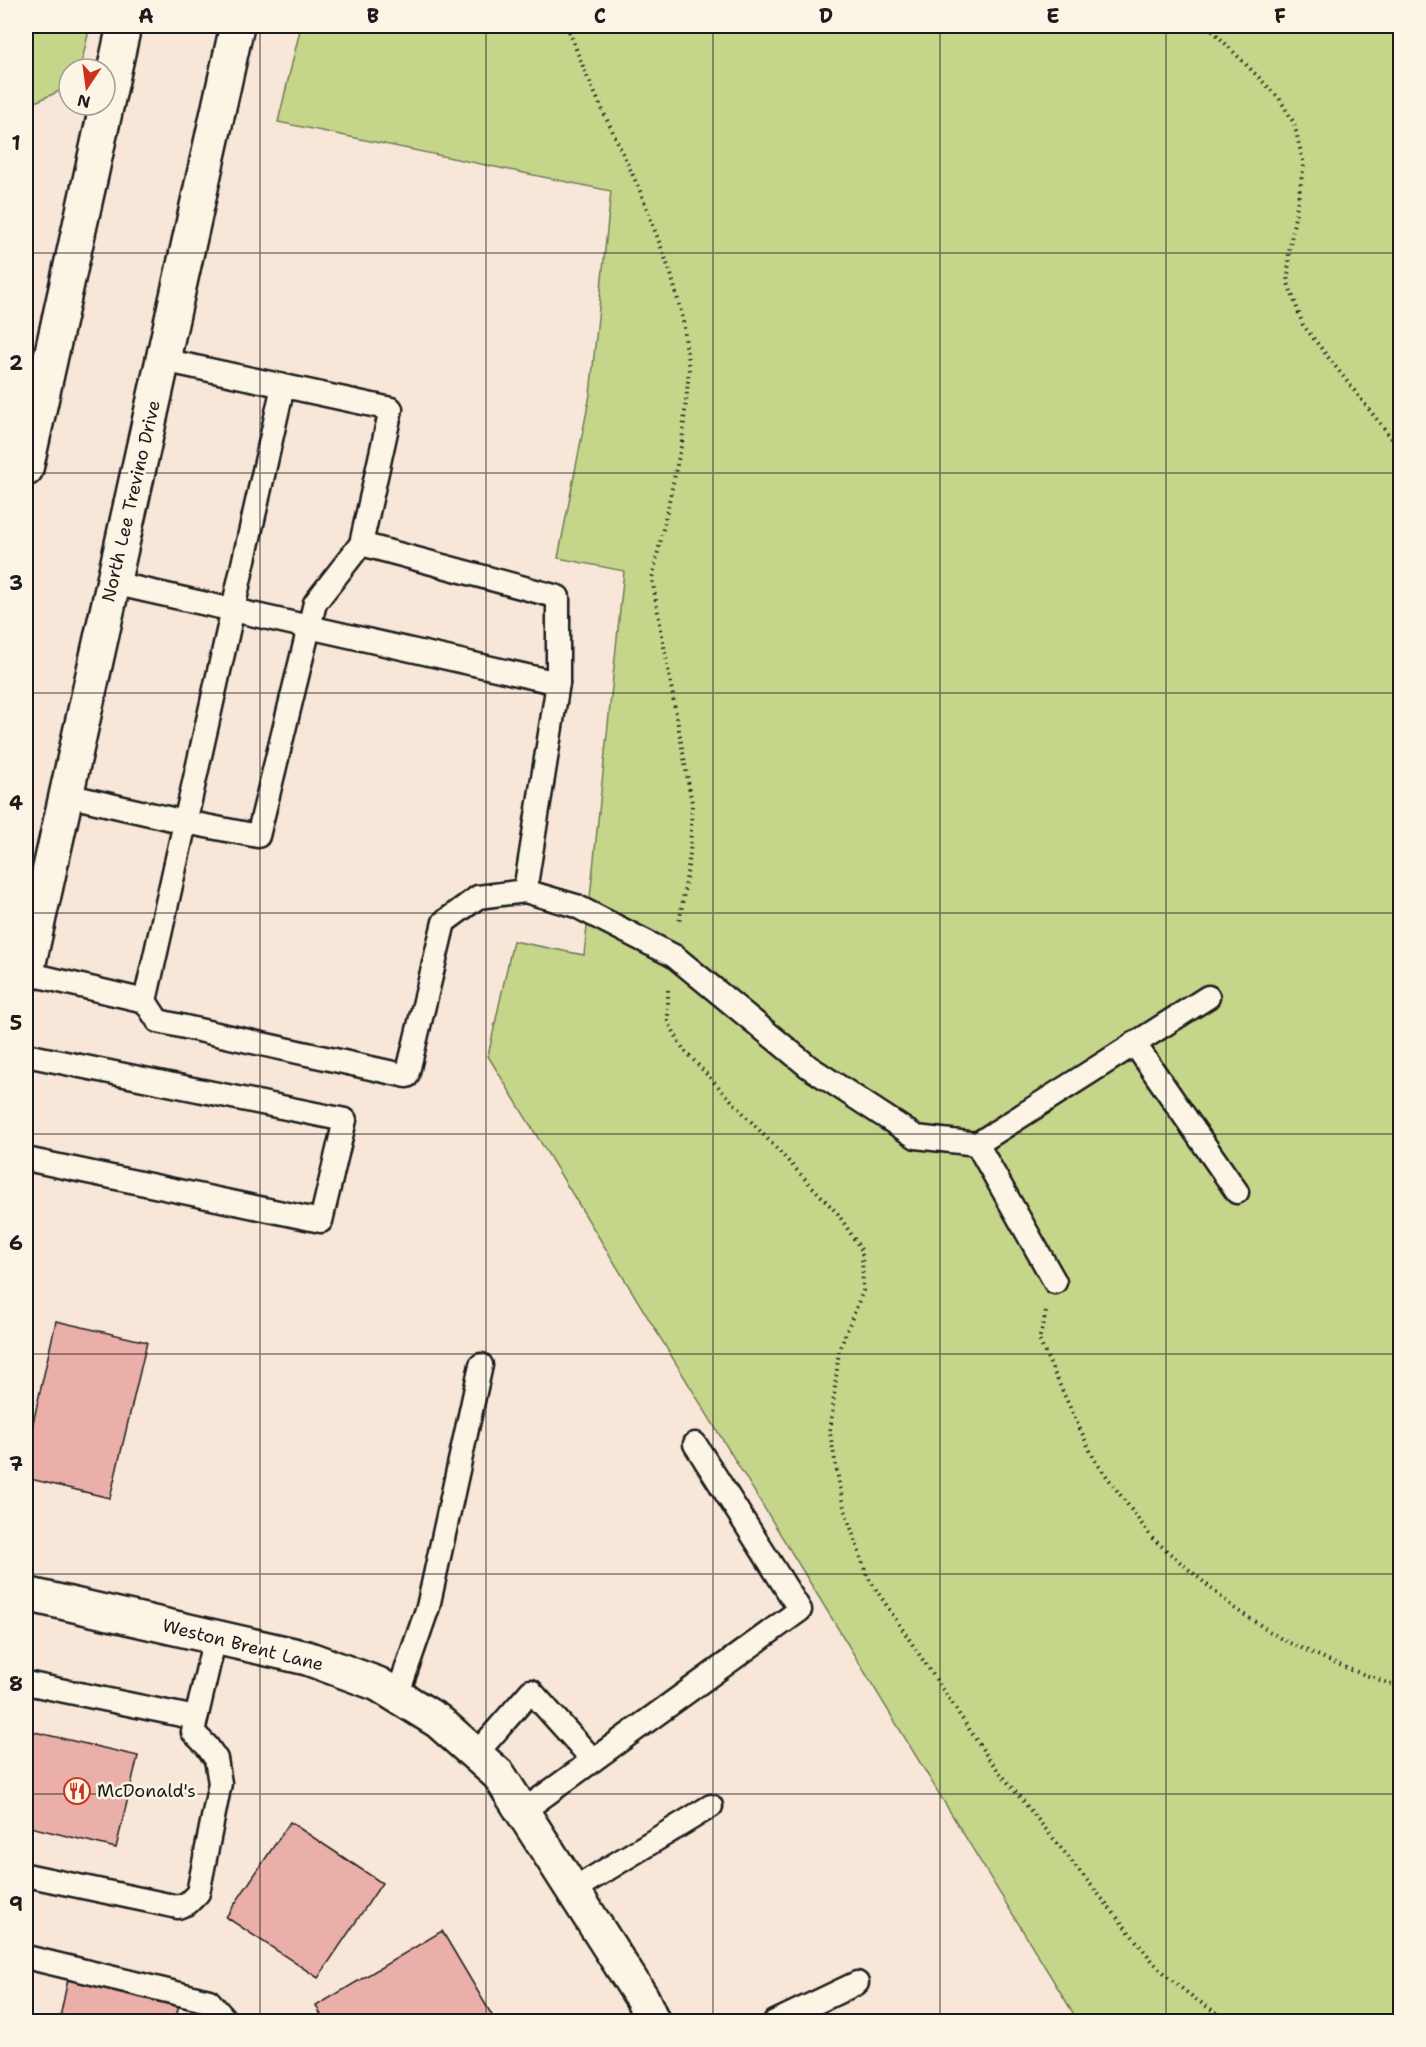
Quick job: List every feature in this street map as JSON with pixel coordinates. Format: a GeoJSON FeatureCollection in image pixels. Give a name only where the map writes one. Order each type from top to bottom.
{"type":"FeatureCollection","features":[{"type":"Feature","properties":{"kind":"main road"},"geometry":{"type":"LineString","coordinates":[[26,469],[124,26]]}},
{"type":"Feature","properties":{"kind":"main road","name":"North Lee Trevino Drive"},"geometry":{"type":"LineString","coordinates":[[26,975],[237,26]]}},
{"type":"Feature","properties":{"kind":"main road","name":"Weston Brent Lane"},"geometry":{"type":"LineString","coordinates":[[26,1594],[307,1658],[378,1684],[438,1722],[499,1775],[642,1998],[652,2022]]}},
{"type":"Feature","properties":{"kind":"lane"},"geometry":{"type":"LineString","coordinates":[[66,795],[258,836],[315,603],[361,544],[391,409],[163,360]]}},
{"type":"Feature","properties":{"kind":"lane"},"geometry":{"type":"LineString","coordinates":[[145,1001],[283,386]]}},
{"type":"Feature","properties":{"kind":"lane"},"geometry":{"type":"LineString","coordinates":[[361,544],[558,597],[558,683],[525,891]]}},
{"type":"Feature","properties":{"kind":"lane"},"geometry":{"type":"LineString","coordinates":[[113,583],[558,683]]}},
{"type":"Feature","properties":{"kind":"lane"},"geometry":{"type":"LineString","coordinates":[[26,975],[145,1001],[158,1021],[407,1076],[444,922],[478,897],[525,891],[576,906],[674,956],[809,1067],[916,1137],[976,1144],[1208,997]]}},
{"type":"Feature","properties":{"kind":"lane"},"geometry":{"type":"LineString","coordinates":[[1134,1043],[1237,1192]]}},
{"type":"Feature","properties":{"kind":"lane"},"geometry":{"type":"LineString","coordinates":[[26,1055],[345,1120],[321,1221],[26,1159]]}},
{"type":"Feature","properties":{"kind":"lane"},"geometry":{"type":"LineString","coordinates":[[976,1144],[1055,1282]]}},
{"type":"Feature","properties":{"kind":"lane"},"geometry":{"type":"LineString","coordinates":[[397,1696],[428,1607],[481,1365]]}},
{"type":"Feature","properties":{"kind":"lane"},"geometry":{"type":"LineString","coordinates":[[523,1811],[800,1610],[695,1444]]}},
{"type":"Feature","properties":{"kind":"lane"},"geometry":{"type":"LineString","coordinates":[[26,1875],[178,1907],[188,1903],[198,1893],[220,1783],[216,1760],[207,1746],[193,1732],[214,1637]]}},
{"type":"Feature","properties":{"kind":"lane"},"geometry":{"type":"LineString","coordinates":[[26,1683],[196,1718]]}},
{"type":"Feature","properties":{"kind":"lane"},"geometry":{"type":"LineString","coordinates":[[476,1754],[531,1691],[593,1760]]}},
{"type":"Feature","properties":{"kind":"lane"},"geometry":{"type":"LineString","coordinates":[[573,1890],[711,1806]]}},
{"type":"Feature","properties":{"kind":"lane"},"geometry":{"type":"LineString","coordinates":[[26,1957],[209,2001],[227,2022]]}},
{"type":"Feature","properties":{"kind":"lane"},"geometry":{"type":"LineString","coordinates":[[775,2022],[857,1983]]}},
{"type":"Feature","properties":{"kind":"path"},"geometry":{"type":"LineString","coordinates":[[1208,26],[1279,98],[1294,123],[1304,165],[1290,251],[1288,283],[1303,325],[1401,449]]}},
{"type":"Feature","properties":{"kind":"path"},"geometry":{"type":"LineString","coordinates":[[1055,1282],[1039,1341],[1094,1459],[1152,1538],[1234,1608],[1283,1640],[1349,1669],[1401,1687]]}},
{"type":"Feature","properties":{"kind":"green space"},"geometry":{"type":"Polygon","coordinates":[[[26,26],[90,26],[83,57],[57,57],[57,92],[26,106],[26,26]]]}},
{"type":"Feature","properties":{"kind":"green space"},"geometry":{"type":"Polygon","coordinates":[[[301,26],[1400,26],[1400,2021],[1078,2021],[488,1056],[513,941],[584,955],[624,571],[558,558],[590,395],[611,191],[278,122],[301,26]]]}},
{"type":"Feature","properties":{"kind":"building"},"geometry":{"type":"Polygon","coordinates":[[[56,1321],[147,1342],[110,1498],[26,1478],[26,1454],[56,1321]]]}},
{"type":"Feature","properties":{"kind":"building","name":"McDonald's"},"geometry":{"type":"Polygon","coordinates":[[[26,1730],[138,1756],[116,1848],[26,1826],[26,1730]]]}},
{"type":"Feature","properties":{"kind":"building"},"geometry":{"type":"Polygon","coordinates":[[[290,1822],[382,1883],[318,1978],[226,1917],[290,1822]]]}},
{"type":"Feature","properties":{"kind":"building"},"geometry":{"type":"Polygon","coordinates":[[[442,1931],[496,2022],[325,2022],[316,2006],[442,1931]]]}},
{"type":"Feature","properties":{"kind":"building"},"geometry":{"type":"Polygon","coordinates":[[[68,1979],[179,2004],[175,2022],[59,2022],[68,1979]]]}},
{"type":"Feature","properties":{"kind":"place","name":"McDonald's"},"geometry":{"type":"Point","coordinates":[77,1791]}}]}
